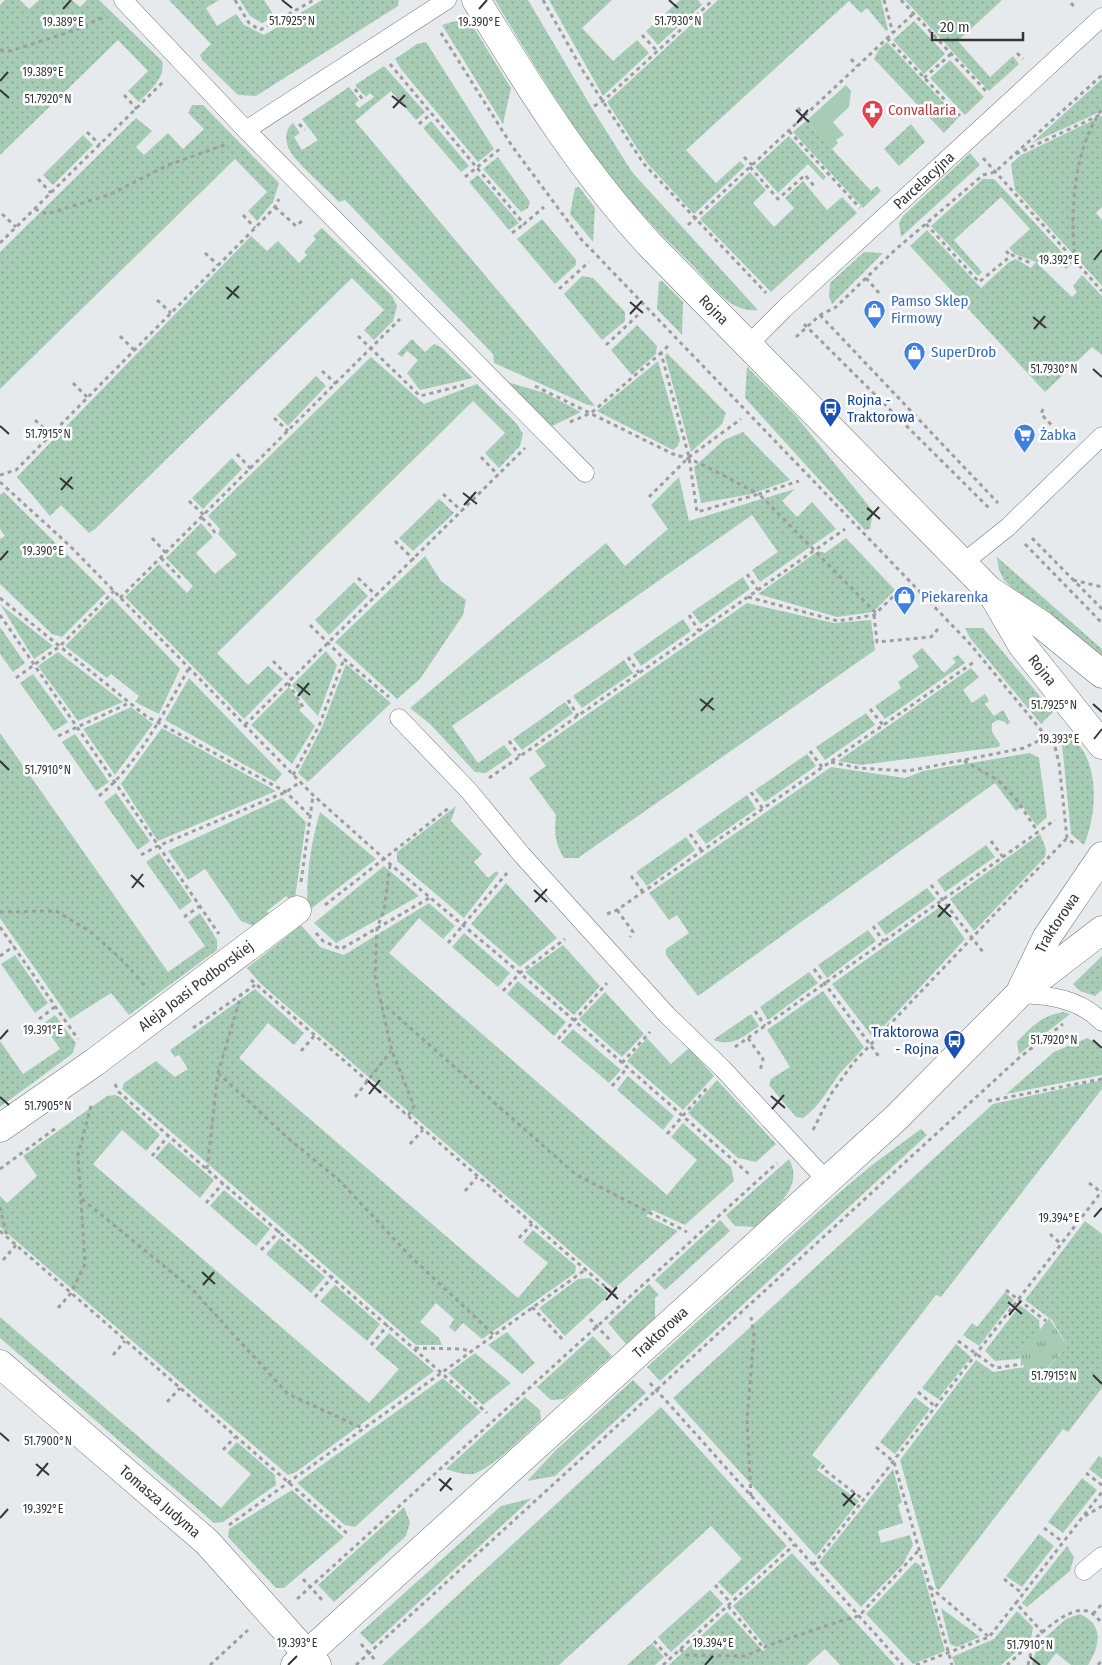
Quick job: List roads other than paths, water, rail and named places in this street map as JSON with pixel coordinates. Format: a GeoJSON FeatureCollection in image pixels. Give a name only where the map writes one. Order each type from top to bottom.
{"type":"FeatureCollection","features":[{"type":"Feature","properties":{"kind":"street","name":"Rojna"},"geometry":{"type":"LineString","coordinates":[[476,0],[529,88],[602,190],[652,247],[989,590],[1022,644],[1102,745]]}},
{"type":"Feature","properties":{"kind":"street","name":"Rojna"},"geometry":{"type":"LineString","coordinates":[[989,590],[1042,625],[1102,674]]}},
{"type":"Feature","properties":{"kind":"street","name":"Traktorowa"},"geometry":{"type":"LineString","coordinates":[[1019,994],[1048,938],[1102,856]]}},
{"type":"Feature","properties":{"kind":"street","name":"Aleja Joasi Podborskiej"},"geometry":{"type":"LineString","coordinates":[[0,1128],[95,1062],[234,959],[301,915]]}},
{"type":"Feature","properties":{"kind":"street","name":"Traktorowa"},"geometry":{"type":"LineString","coordinates":[[306,1661],[827,1181],[943,1072],[1019,994],[1102,930]]}},
{"type":"Feature","properties":{"kind":"street","name":"Tomasza Judyma"},"geometry":{"type":"LineString","coordinates":[[3,1371],[207,1542],[273,1614],[306,1661]]}},
{"type":"Feature","properties":{"kind":"lane"},"geometry":{"type":"LineString","coordinates":[[123,0],[183,63],[240,136],[585,473]]}},
{"type":"Feature","properties":{"kind":"lane"},"geometry":{"type":"LineString","coordinates":[[240,136],[447,0]]}},
{"type":"Feature","properties":{"kind":"lane","name":"Parcelacyjna"},"geometry":{"type":"LineString","coordinates":[[748,345],[784,309],[1102,17]]}},
{"type":"Feature","properties":{"kind":"lane"},"geometry":{"type":"LineString","coordinates":[[963,563],[994,540],[1102,436]]}},
{"type":"Feature","properties":{"kind":"lane"},"geometry":{"type":"LineString","coordinates":[[399,718],[469,791],[522,855],[667,1015],[723,1069],[827,1181]]}},
{"type":"Feature","properties":{"kind":"lane"},"geometry":{"type":"LineString","coordinates":[[1019,994],[1058,999],[1086,1008],[1092,1011],[1102,1022]]}},
{"type":"Feature","properties":{"kind":"lane"},"geometry":{"type":"LineString","coordinates":[[1084,1571],[1102,1556]]}},
{"type":"Feature","properties":{"kind":"place","name":"Convallaria"},"geometry":{"type":"Point","coordinates":[872,129]}},
{"type":"Feature","properties":{"kind":"place","name":"Pamso Sklep Firmowy"},"geometry":{"type":"Point","coordinates":[875,329]}},
{"type":"Feature","properties":{"kind":"place","name":"SuperDrob"},"geometry":{"type":"Point","coordinates":[915,371]}},
{"type":"Feature","properties":{"kind":"place","name":"Rojna - Traktorowa"},"geometry":{"type":"Point","coordinates":[831,428]}},
{"type":"Feature","properties":{"kind":"place","name":"Żabka"},"geometry":{"type":"Point","coordinates":[1024,454]}},
{"type":"Feature","properties":{"kind":"place","name":"Piekarenka"},"geometry":{"type":"Point","coordinates":[905,616]}},
{"type":"Feature","properties":{"kind":"place","name":"Traktorowa - Rojna"},"geometry":{"type":"Point","coordinates":[955,1060]}}]}
